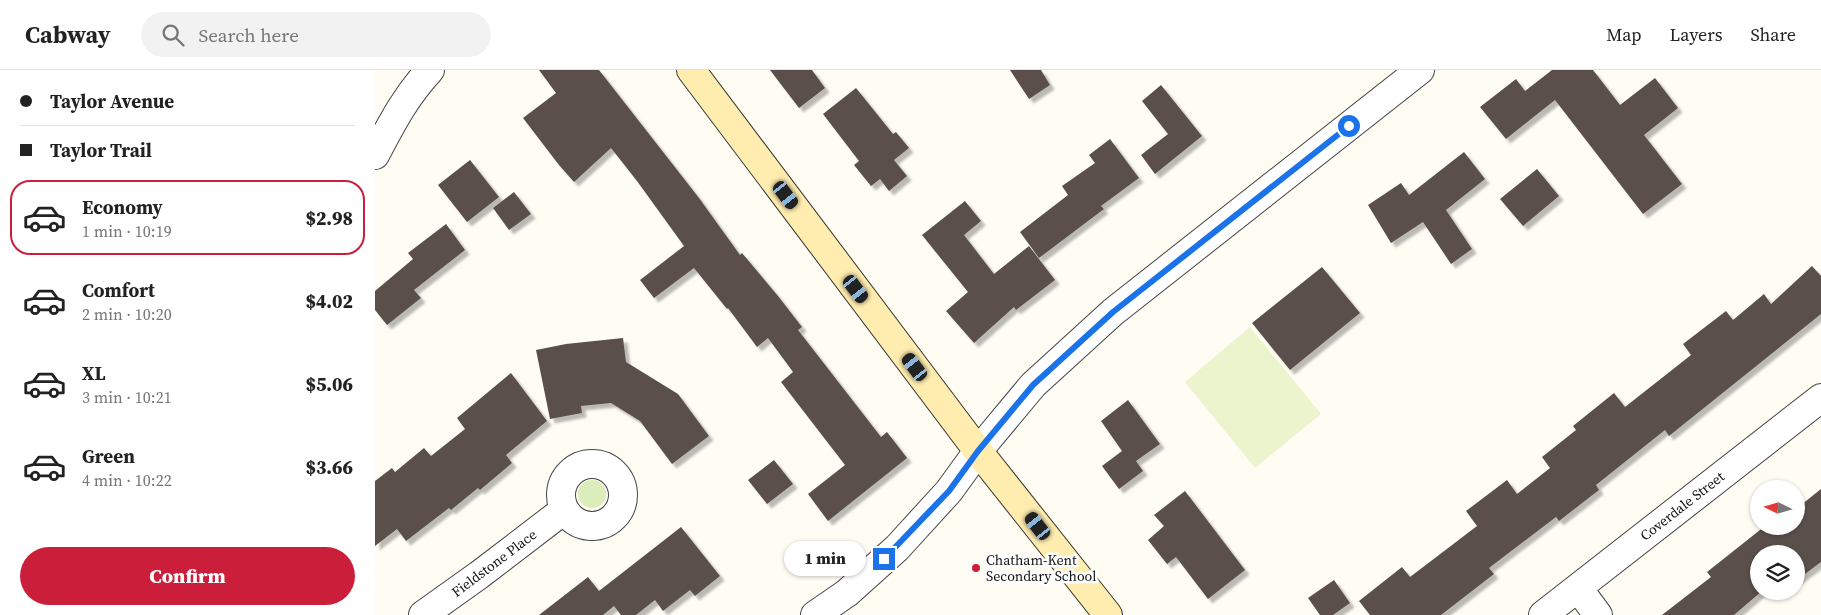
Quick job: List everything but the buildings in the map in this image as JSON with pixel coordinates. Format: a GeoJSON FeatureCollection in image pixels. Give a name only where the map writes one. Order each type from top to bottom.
{"type":"FeatureCollection","features":[{"type":"Feature","properties":{"kind":"main road"},"geometry":{"type":"LineString","coordinates":[[691,70],[978,451],[1108,615]]}},
{"type":"Feature","properties":{"kind":"street"},"geometry":{"type":"LineString","coordinates":[[375,155],[413,89],[430,70]]}},
{"type":"Feature","properties":{"kind":"street"},"geometry":{"type":"LineString","coordinates":[[815,615],[847,593],[897,548],[949,491],[978,451],[1033,385],[1113,312],[1420,70]]}},
{"type":"Feature","properties":{"kind":"street","name":"Coverdale Street"},"geometry":{"type":"LineString","coordinates":[[1543,615],[1821,398]]}},
{"type":"Feature","properties":{"kind":"street","name":"Fieldstone Place"},"geometry":{"type":"LineString","coordinates":[[423,615],[564,510]]}},
{"type":"Feature","properties":{"kind":"street"},"geometry":{"type":"LineString","coordinates":[[1578,588],[1598,615]]}},
{"type":"Feature","properties":{"kind":"green space"},"geometry":{"type":"Polygon","coordinates":[[[1250,327],[1321,414],[1255,468],[1185,382],[1250,327]]]}},
{"type":"Feature","properties":{"kind":"green space"},"geometry":{"type":"Polygon","coordinates":[[[592,480],[602,484],[606,494],[602,504],[592,508],[582,504],[578,494],[582,484],[592,480]]]}},
{"type":"Feature","properties":{"kind":"place","name":"Chatham-Kent Secondary School"},"geometry":{"type":"Point","coordinates":[976,568]}},
{"type":"Feature","properties":{"kind":"route"},"geometry":{"type":"LineString","coordinates":[[884,559],[897,548],[949,491],[978,451],[1033,385],[1113,312],[1349,126]]}}]}
